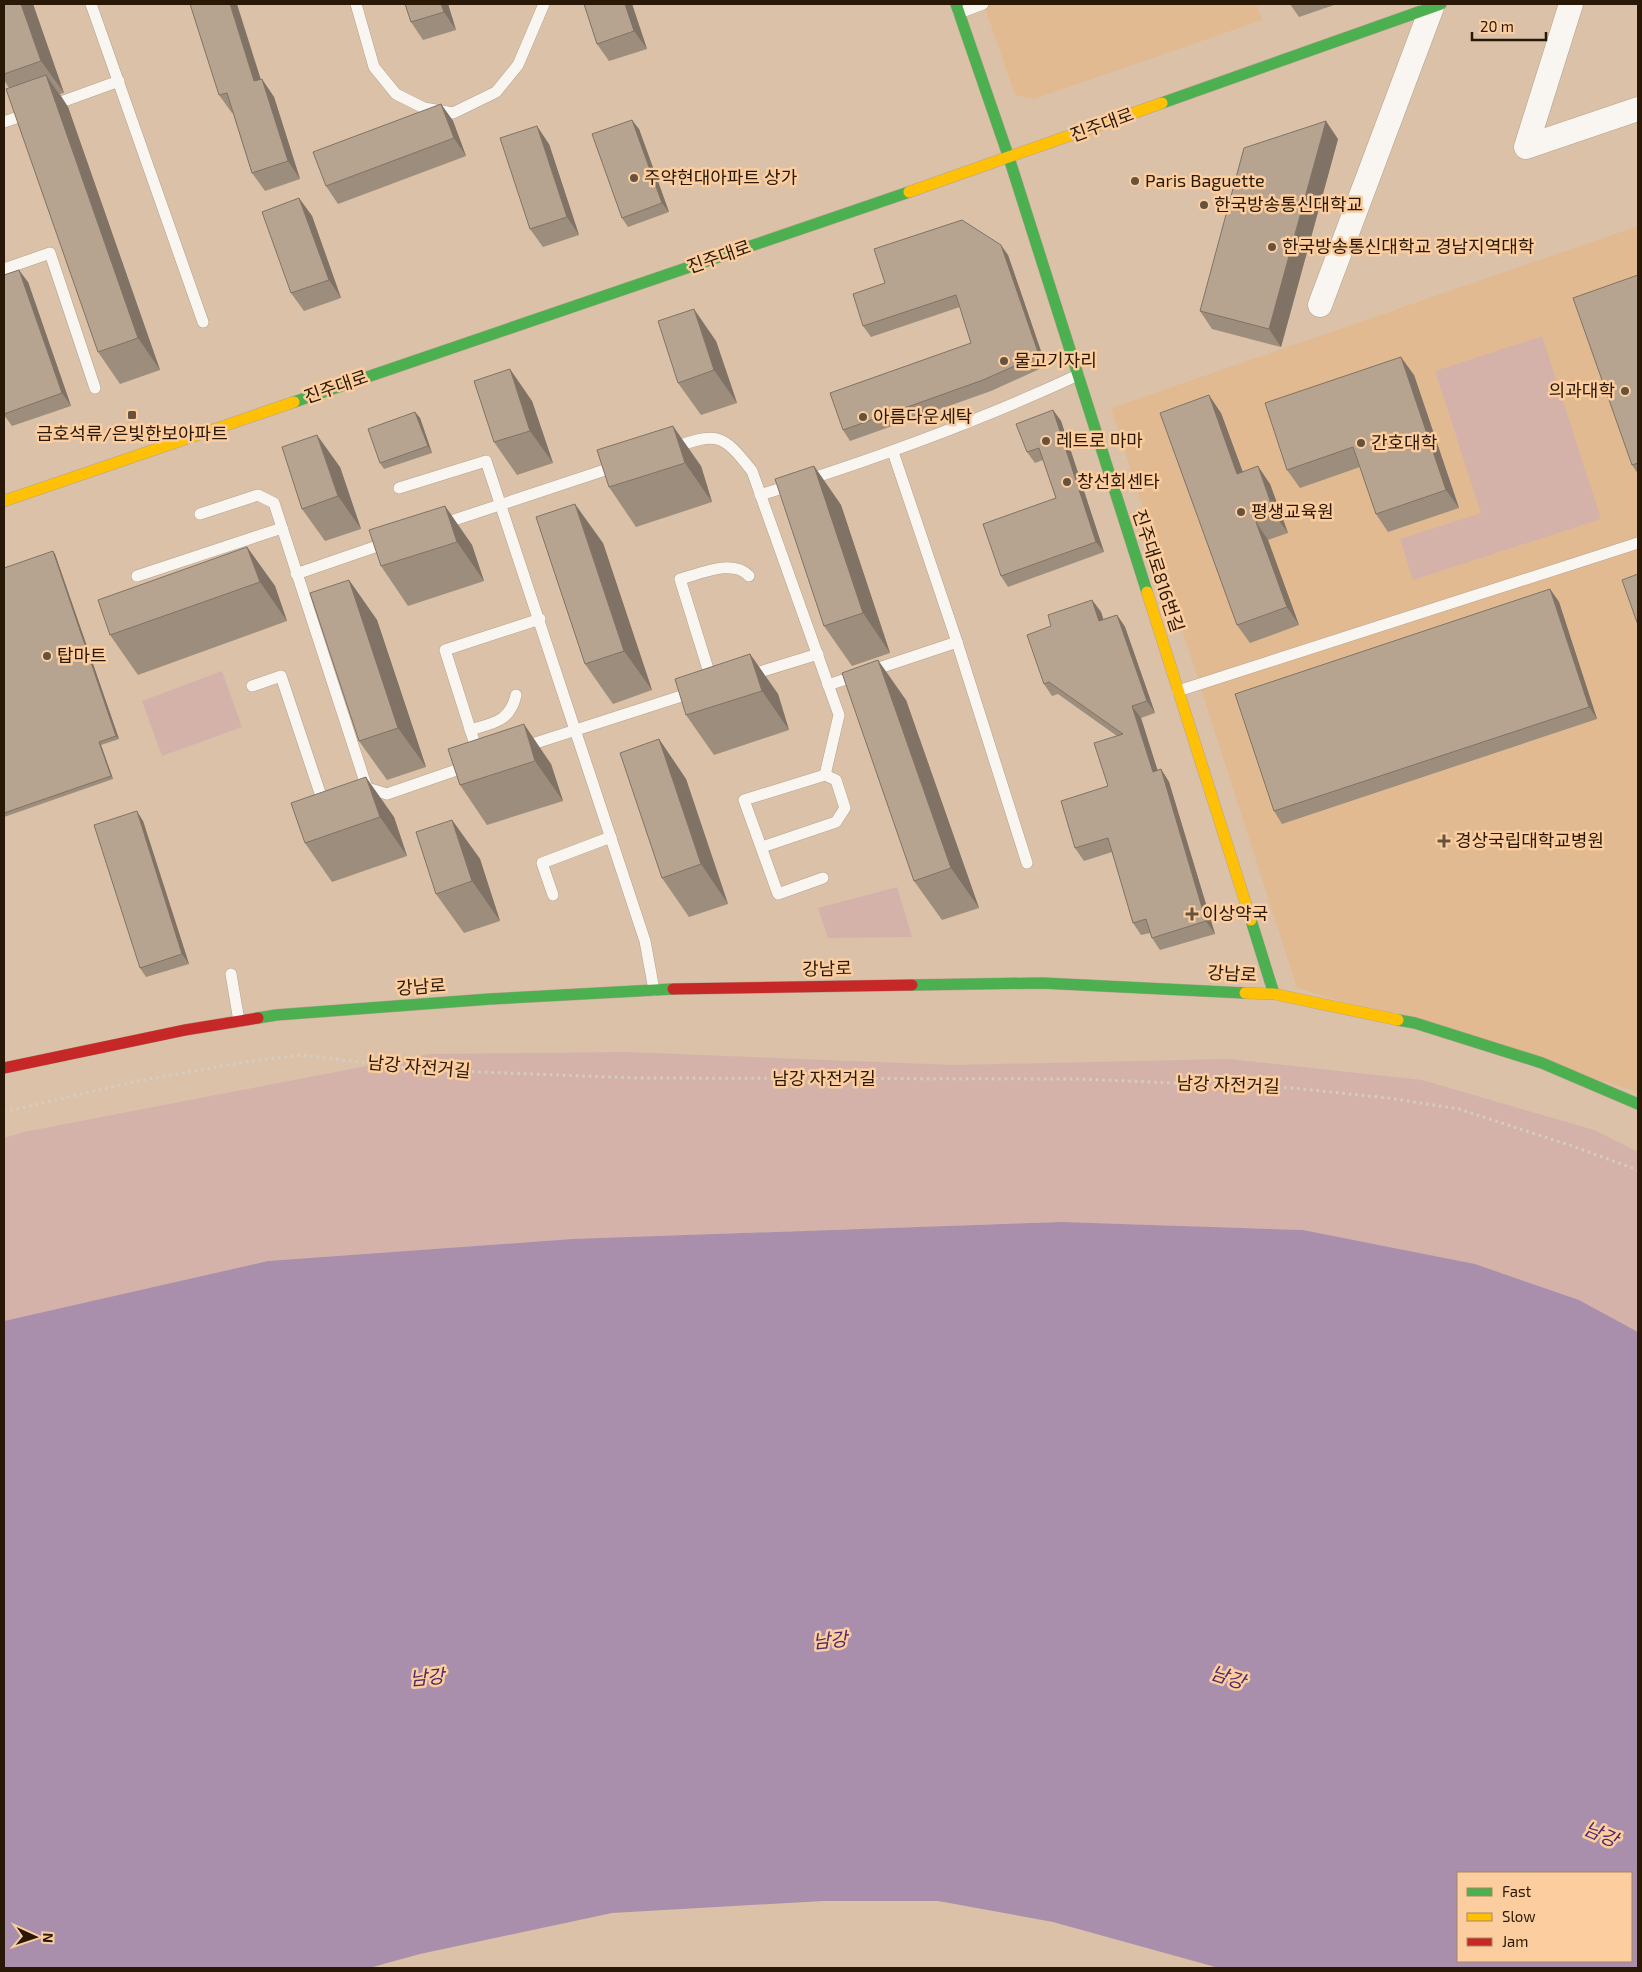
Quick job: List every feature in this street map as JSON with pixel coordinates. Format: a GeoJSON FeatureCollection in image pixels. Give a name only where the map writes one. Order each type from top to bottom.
{"type":"FeatureCollection","features":[{"type":"Feature","properties":{"kind":"street"},"geometry":{"type":"LineString","coordinates":[[1571,4],[1526,147],[1638,109]]}},
{"type":"Feature","properties":{"kind":"street","name":"진주대로"},"geometry":{"type":"LineString","coordinates":[[4,502],[1009,158],[1437,5]]}},
{"type":"Feature","properties":{"kind":"street","name":"진주대로"},"geometry":{"type":"LineString","coordinates":[[1320,305],[1437,5]]}},
{"type":"Feature","properties":{"kind":"street","name":"진주대로816번길"},"geometry":{"type":"LineString","coordinates":[[958,8],[1009,158],[1274,994]]}},
{"type":"Feature","properties":{"kind":"street","name":"강남로"},"geometry":{"type":"LineString","coordinates":[[4,1068],[185,1030],[276,1015],[490,999],[654,990],[1042,983],[1274,994],[1424,1026],[1542,1063],[1638,1104]]}},
{"type":"Feature","properties":{"kind":"lane"},"geometry":{"type":"LineString","coordinates":[[91,4],[203,322]]}},
{"type":"Feature","properties":{"kind":"lane"},"geometry":{"type":"LineString","coordinates":[[356,4],[374,67],[396,94],[424,108],[453,113],[496,92],[518,65],[544,4]]}},
{"type":"Feature","properties":{"kind":"lane"},"geometry":{"type":"LineString","coordinates":[[958,8],[983,4]]}},
{"type":"Feature","properties":{"kind":"lane"},"geometry":{"type":"LineString","coordinates":[[4,122],[119,81]]}},
{"type":"Feature","properties":{"kind":"lane"},"geometry":{"type":"LineString","coordinates":[[4,269],[50,253],[95,388]]}},
{"type":"Feature","properties":{"kind":"lane"},"geometry":{"type":"LineString","coordinates":[[760,496],[893,452],[1025,400],[1078,375]]}},
{"type":"Feature","properties":{"kind":"lane"},"geometry":{"type":"LineString","coordinates":[[660,452],[697,440],[712,438],[722,440],[733,447],[752,471],[839,715],[825,775]]}},
{"type":"Feature","properties":{"kind":"lane"},"geometry":{"type":"LineString","coordinates":[[893,452],[957,642],[1027,863]]}},
{"type":"Feature","properties":{"kind":"lane"},"geometry":{"type":"LineString","coordinates":[[400,488],[486,461],[502,504],[645,941],[654,990]]}},
{"type":"Feature","properties":{"kind":"lane"},"geometry":{"type":"LineString","coordinates":[[427,530],[632,461]]}},
{"type":"Feature","properties":{"kind":"lane"},"geometry":{"type":"LineString","coordinates":[[200,514],[258,495],[274,502],[367,788]]}},
{"type":"Feature","properties":{"kind":"lane"},"geometry":{"type":"LineString","coordinates":[[137,576],[282,528]]}},
{"type":"Feature","properties":{"kind":"lane"},"geometry":{"type":"LineString","coordinates":[[296,574],[399,539]]}},
{"type":"Feature","properties":{"kind":"lane"},"geometry":{"type":"LineString","coordinates":[[1178,691],[1638,543]]}},
{"type":"Feature","properties":{"kind":"lane"},"geometry":{"type":"LineString","coordinates":[[723,683],[680,579],[734,567],[744,570],[749,576]]}},
{"type":"Feature","properties":{"kind":"lane"},"geometry":{"type":"LineString","coordinates":[[252,686],[281,676],[322,802],[367,788],[387,794],[485,761],[470,730],[445,650],[540,620]]}},
{"type":"Feature","properties":{"kind":"lane"},"geometry":{"type":"LineString","coordinates":[[828,685],[957,642]]}},
{"type":"Feature","properties":{"kind":"lane"},"geometry":{"type":"LineString","coordinates":[[515,750],[576,729],[818,654]]}},
{"type":"Feature","properties":{"kind":"lane"},"geometry":{"type":"LineString","coordinates":[[470,730],[499,722],[514,704],[516,695]]}},
{"type":"Feature","properties":{"kind":"lane"},"geometry":{"type":"LineString","coordinates":[[762,847],[836,822],[844,808],[836,780],[825,775],[744,800],[778,894],[823,878]]}},
{"type":"Feature","properties":{"kind":"lane"},"geometry":{"type":"LineString","coordinates":[[553,895],[542,863],[611,837]]}},
{"type":"Feature","properties":{"kind":"lane"},"geometry":{"type":"LineString","coordinates":[[231,974],[239,1021]]}},
{"type":"Feature","properties":{"kind":"path","name":"남강 자전거길"},"geometry":{"type":"LineString","coordinates":[[4,1112],[137,1081],[246,1062],[302,1055],[425,1070],[638,1078],[1080,1079],[1293,1088],[1388,1098],[1458,1109],[1572,1146],[1638,1170]]}},
{"type":"Feature","properties":{"kind":"shaded area"},"geometry":{"type":"Polygon","coordinates":[[[1256,4],[1262,20],[1034,99],[1015,95],[984,5],[1256,4]]]}},
{"type":"Feature","properties":{"kind":"shaded area"},"geometry":{"type":"Polygon","coordinates":[[[1638,226],[1638,1092],[1297,988],[1111,408],[1638,226]]]}},
{"type":"Feature","properties":{"kind":"shaded area"},"geometry":{"type":"Polygon","coordinates":[[[1542,336],[1601,519],[1413,580],[1400,539],[1481,513],[1435,371],[1542,336]]]}},
{"type":"Feature","properties":{"kind":"shaded area"},"geometry":{"type":"Polygon","coordinates":[[[222,671],[242,727],[162,756],[142,701],[222,671]]]}},
{"type":"Feature","properties":{"kind":"shaded area"},"geometry":{"type":"Polygon","coordinates":[[[897,887],[912,937],[828,938],[818,908],[897,887]]]}},
{"type":"Feature","properties":{"kind":"shaded area"},"geometry":{"type":"Polygon","coordinates":[[[626,1052],[954,1065],[1229,1059],[1422,1080],[1594,1130],[1638,1152],[1638,1332],[1579,1300],[1475,1264],[1303,1230],[1062,1222],[572,1239],[268,1261],[4,1321],[4,1138],[24,1132],[429,1054],[626,1052]]]}},
{"type":"Feature","properties":{"kind":"water","name":"남강"},"geometry":{"type":"Polygon","coordinates":[[[1062,1222],[1303,1230],[1475,1264],[1579,1300],[1638,1332],[1638,1968],[1219,1968],[1053,1922],[938,1901],[823,1901],[612,1913],[420,1954],[369,1968],[4,1968],[4,1321],[268,1261],[572,1239],[1062,1222]]]}},
{"type":"Feature","properties":{"kind":"building"},"geometry":{"type":"Polygon","coordinates":[[[4,4],[21,4],[41,61],[4,74],[4,4]]]}},
{"type":"Feature","properties":{"kind":"building"},"geometry":{"type":"Polygon","coordinates":[[[190,4],[230,4],[254,81],[262,79],[288,161],[252,173],[227,93],[219,95],[190,4]]]}},
{"type":"Feature","properties":{"kind":"building"},"geometry":{"type":"Polygon","coordinates":[[[405,4],[441,4],[444,12],[411,22],[405,4]]]}},
{"type":"Feature","properties":{"kind":"building"},"geometry":{"type":"Polygon","coordinates":[[[584,4],[625,4],[634,31],[597,44],[584,4]]]}},
{"type":"Feature","properties":{"kind":"building"},"geometry":{"type":"Polygon","coordinates":[[[46,75],[138,338],[98,352],[6,89],[46,75]]]}},
{"type":"Feature","properties":{"kind":"building"},"geometry":{"type":"Polygon","coordinates":[[[441,104],[454,138],[326,186],[313,152],[441,104]]]}},
{"type":"Feature","properties":{"kind":"building","name":"주약현대아파트 상가"},"geometry":{"type":"Polygon","coordinates":[[[632,120],[662,203],[622,218],[592,134],[632,120]]]}},
{"type":"Feature","properties":{"kind":"building","name":"한국방송통신대학교 경남지역대학"},"geometry":{"type":"Polygon","coordinates":[[[1326,121],[1269,329],[1200,311],[1244,148],[1326,121]]]}},
{"type":"Feature","properties":{"kind":"building"},"geometry":{"type":"Polygon","coordinates":[[[537,126],[567,217],[530,229],[500,138],[537,126]]]}},
{"type":"Feature","properties":{"kind":"building"},"geometry":{"type":"Polygon","coordinates":[[[299,198],[329,280],[291,293],[262,212],[299,198]]]}},
{"type":"Feature","properties":{"kind":"building"},"geometry":{"type":"Polygon","coordinates":[[[962,220],[1001,245],[1039,355],[983,380],[843,430],[830,393],[971,343],[956,295],[863,326],[853,294],[885,283],[874,249],[962,220]]]}},
{"type":"Feature","properties":{"kind":"building"},"geometry":{"type":"Polygon","coordinates":[[[19,270],[62,393],[4,414],[4,275],[19,270]]]}},
{"type":"Feature","properties":{"kind":"building","name":"의과대학"},"geometry":{"type":"Polygon","coordinates":[[[1638,275],[1638,463],[1632,465],[1573,298],[1638,275]]]}},
{"type":"Feature","properties":{"kind":"building"},"geometry":{"type":"Polygon","coordinates":[[[694,309],[714,370],[678,383],[658,321],[694,309]]]}},
{"type":"Feature","properties":{"kind":"building","name":"간호대학"},"geometry":{"type":"Polygon","coordinates":[[[1401,357],[1446,490],[1376,514],[1353,447],[1287,470],[1265,403],[1401,357]]]}},
{"type":"Feature","properties":{"kind":"building"},"geometry":{"type":"Polygon","coordinates":[[[510,369],[530,431],[494,442],[474,381],[510,369]]]}},
{"type":"Feature","properties":{"kind":"building","name":"평생교육원"},"geometry":{"type":"Polygon","coordinates":[[[1209,395],[1237,474],[1258,466],[1275,515],[1256,522],[1287,607],[1237,625],[1160,413],[1209,395]]]}},
{"type":"Feature","properties":{"kind":"building"},"geometry":{"type":"Polygon","coordinates":[[[1053,410],[1096,542],[1001,576],[983,524],[1056,498],[1039,448],[1027,452],[1016,424],[1053,410]]]}},
{"type":"Feature","properties":{"kind":"building"},"geometry":{"type":"Polygon","coordinates":[[[415,412],[428,446],[380,463],[368,429],[415,412]]]}},
{"type":"Feature","properties":{"kind":"building"},"geometry":{"type":"Polygon","coordinates":[[[673,426],[685,463],[609,487],[597,450],[673,426]]]}},
{"type":"Feature","properties":{"kind":"building"},"geometry":{"type":"Polygon","coordinates":[[[317,435],[338,496],[302,509],[282,447],[317,435]]]}},
{"type":"Feature","properties":{"kind":"building"},"geometry":{"type":"Polygon","coordinates":[[[814,466],[863,613],[824,626],[775,479],[814,466]]]}},
{"type":"Feature","properties":{"kind":"building"},"geometry":{"type":"Polygon","coordinates":[[[575,504],[624,651],[585,664],[536,517],[575,504]]]}},
{"type":"Feature","properties":{"kind":"building"},"geometry":{"type":"Polygon","coordinates":[[[445,506],[457,542],[381,566],[369,530],[445,506]]]}},
{"type":"Feature","properties":{"kind":"building"},"geometry":{"type":"Polygon","coordinates":[[[247,547],[260,582],[110,635],[98,600],[247,547]]]}},
{"type":"Feature","properties":{"kind":"building","name":"탑마트"},"geometry":{"type":"Polygon","coordinates":[[[53,551],[116,736],[99,742],[111,776],[4,813],[4,568],[53,551]]]}},
{"type":"Feature","properties":{"kind":"building"},"geometry":{"type":"Polygon","coordinates":[[[1638,574],[1638,625],[1622,580],[1638,574]]]}},
{"type":"Feature","properties":{"kind":"building"},"geometry":{"type":"Polygon","coordinates":[[[349,580],[398,728],[359,741],[310,593],[349,580]]]}},
{"type":"Feature","properties":{"kind":"building"},"geometry":{"type":"Polygon","coordinates":[[[1550,589],[1589,707],[1274,811],[1235,694],[1550,589]]]}},
{"type":"Feature","properties":{"kind":"building"},"geometry":{"type":"Polygon","coordinates":[[[1092,600],[1099,621],[1117,615],[1147,701],[1132,706],[1153,772],[1161,769],[1206,921],[1152,938],[1146,919],[1133,923],[1108,838],[1075,848],[1061,801],[1108,786],[1094,743],[1123,734],[1049,682],[1044,684],[1027,635],[1051,626],[1048,615],[1092,600]]]}},
{"type":"Feature","properties":{"kind":"building"},"geometry":{"type":"Polygon","coordinates":[[[750,654],[762,691],[686,715],[675,679],[750,654]]]}},
{"type":"Feature","properties":{"kind":"building"},"geometry":{"type":"Polygon","coordinates":[[[878,660],[951,868],[914,881],[842,673],[878,660]]]}},
{"type":"Feature","properties":{"kind":"building"},"geometry":{"type":"Polygon","coordinates":[[[524,724],[535,761],[460,785],[448,749],[524,724]]]}},
{"type":"Feature","properties":{"kind":"building"},"geometry":{"type":"Polygon","coordinates":[[[659,739],[701,864],[662,878],[620,753],[659,739]]]}},
{"type":"Feature","properties":{"kind":"building"},"geometry":{"type":"Polygon","coordinates":[[[366,777],[380,817],[305,843],[291,803],[366,777]]]}},
{"type":"Feature","properties":{"kind":"building"},"geometry":{"type":"Polygon","coordinates":[[[137,811],[182,954],[140,968],[94,825],[137,811]]]}},
{"type":"Feature","properties":{"kind":"building"},"geometry":{"type":"Polygon","coordinates":[[[452,820],[472,881],[436,894],[416,832],[452,820]]]}},
{"type":"Feature","properties":{"kind":"traffic: fast"},"geometry":{"type":"LineString","coordinates":[[956,4],[1009,158],[1147,592]]}},
{"type":"Feature","properties":{"kind":"traffic: fast"},"geometry":{"type":"LineString","coordinates":[[1162,103],[1441,4]]}},
{"type":"Feature","properties":{"kind":"traffic: fast"},"geometry":{"type":"LineString","coordinates":[[294,402],[909,192]]}},
{"type":"Feature","properties":{"kind":"traffic: fast"},"geometry":{"type":"LineString","coordinates":[[1251,920],[1274,994]]}},
{"type":"Feature","properties":{"kind":"traffic: fast"},"geometry":{"type":"LineString","coordinates":[[912,985],[1042,983],[1245,993]]}},
{"type":"Feature","properties":{"kind":"traffic: fast"},"geometry":{"type":"LineString","coordinates":[[258,1018],[276,1015],[490,999],[673,989]]}},
{"type":"Feature","properties":{"kind":"traffic: fast"},"geometry":{"type":"LineString","coordinates":[[1398,1020],[1415,1023],[1542,1063],[1638,1104]]}},
{"type":"Feature","properties":{"kind":"traffic: slow"},"geometry":{"type":"LineString","coordinates":[[909,192],[1162,103]]}},
{"type":"Feature","properties":{"kind":"traffic: slow"},"geometry":{"type":"LineString","coordinates":[[4,501],[294,402]]}},
{"type":"Feature","properties":{"kind":"traffic: slow"},"geometry":{"type":"LineString","coordinates":[[1147,592],[1251,920]]}},
{"type":"Feature","properties":{"kind":"traffic: slow"},"geometry":{"type":"LineString","coordinates":[[1245,993],[1274,994],[1398,1020]]}},
{"type":"Feature","properties":{"kind":"traffic: jam"},"geometry":{"type":"LineString","coordinates":[[673,989],[912,985]]}},
{"type":"Feature","properties":{"kind":"traffic: jam"},"geometry":{"type":"LineString","coordinates":[[4,1068],[185,1030],[258,1018]]}},
{"type":"Feature","properties":{"kind":"place","name":"주약현대아파트 상가"},"geometry":{"type":"Point","coordinates":[634,178]}},
{"type":"Feature","properties":{"kind":"place","name":"Paris Baguette"},"geometry":{"type":"Point","coordinates":[1135,181]}},
{"type":"Feature","properties":{"kind":"place","name":"한국방송통신대학교"},"geometry":{"type":"Point","coordinates":[1204,205]}},
{"type":"Feature","properties":{"kind":"place","name":"한국방송통신대학교 경남지역대학"},"geometry":{"type":"Point","coordinates":[1272,247]}},
{"type":"Feature","properties":{"kind":"place","name":"물고기자리"},"geometry":{"type":"Point","coordinates":[1004,361]}},
{"type":"Feature","properties":{"kind":"place","name":"의과대학"},"geometry":{"type":"Point","coordinates":[1625,391]}},
{"type":"Feature","properties":{"kind":"place","name":"금호석류/은빛한보아파트"},"geometry":{"type":"Point","coordinates":[132,415]}},
{"type":"Feature","properties":{"kind":"place","name":"아름다운세탁"},"geometry":{"type":"Point","coordinates":[863,417]}},
{"type":"Feature","properties":{"kind":"place","name":"레트로 마마"},"geometry":{"type":"Point","coordinates":[1046,441]}},
{"type":"Feature","properties":{"kind":"place","name":"간호대학"},"geometry":{"type":"Point","coordinates":[1361,443]}},
{"type":"Feature","properties":{"kind":"place","name":"창선회센타"},"geometry":{"type":"Point","coordinates":[1067,482]}},
{"type":"Feature","properties":{"kind":"place","name":"평생교육원"},"geometry":{"type":"Point","coordinates":[1241,512]}},
{"type":"Feature","properties":{"kind":"place","name":"탑마트"},"geometry":{"type":"Point","coordinates":[47,656]}},
{"type":"Feature","properties":{"kind":"place","name":"경상국립대학교병원"},"geometry":{"type":"Point","coordinates":[1444,841]}},
{"type":"Feature","properties":{"kind":"place","name":"이상약국"},"geometry":{"type":"Point","coordinates":[1192,914]}}]}
